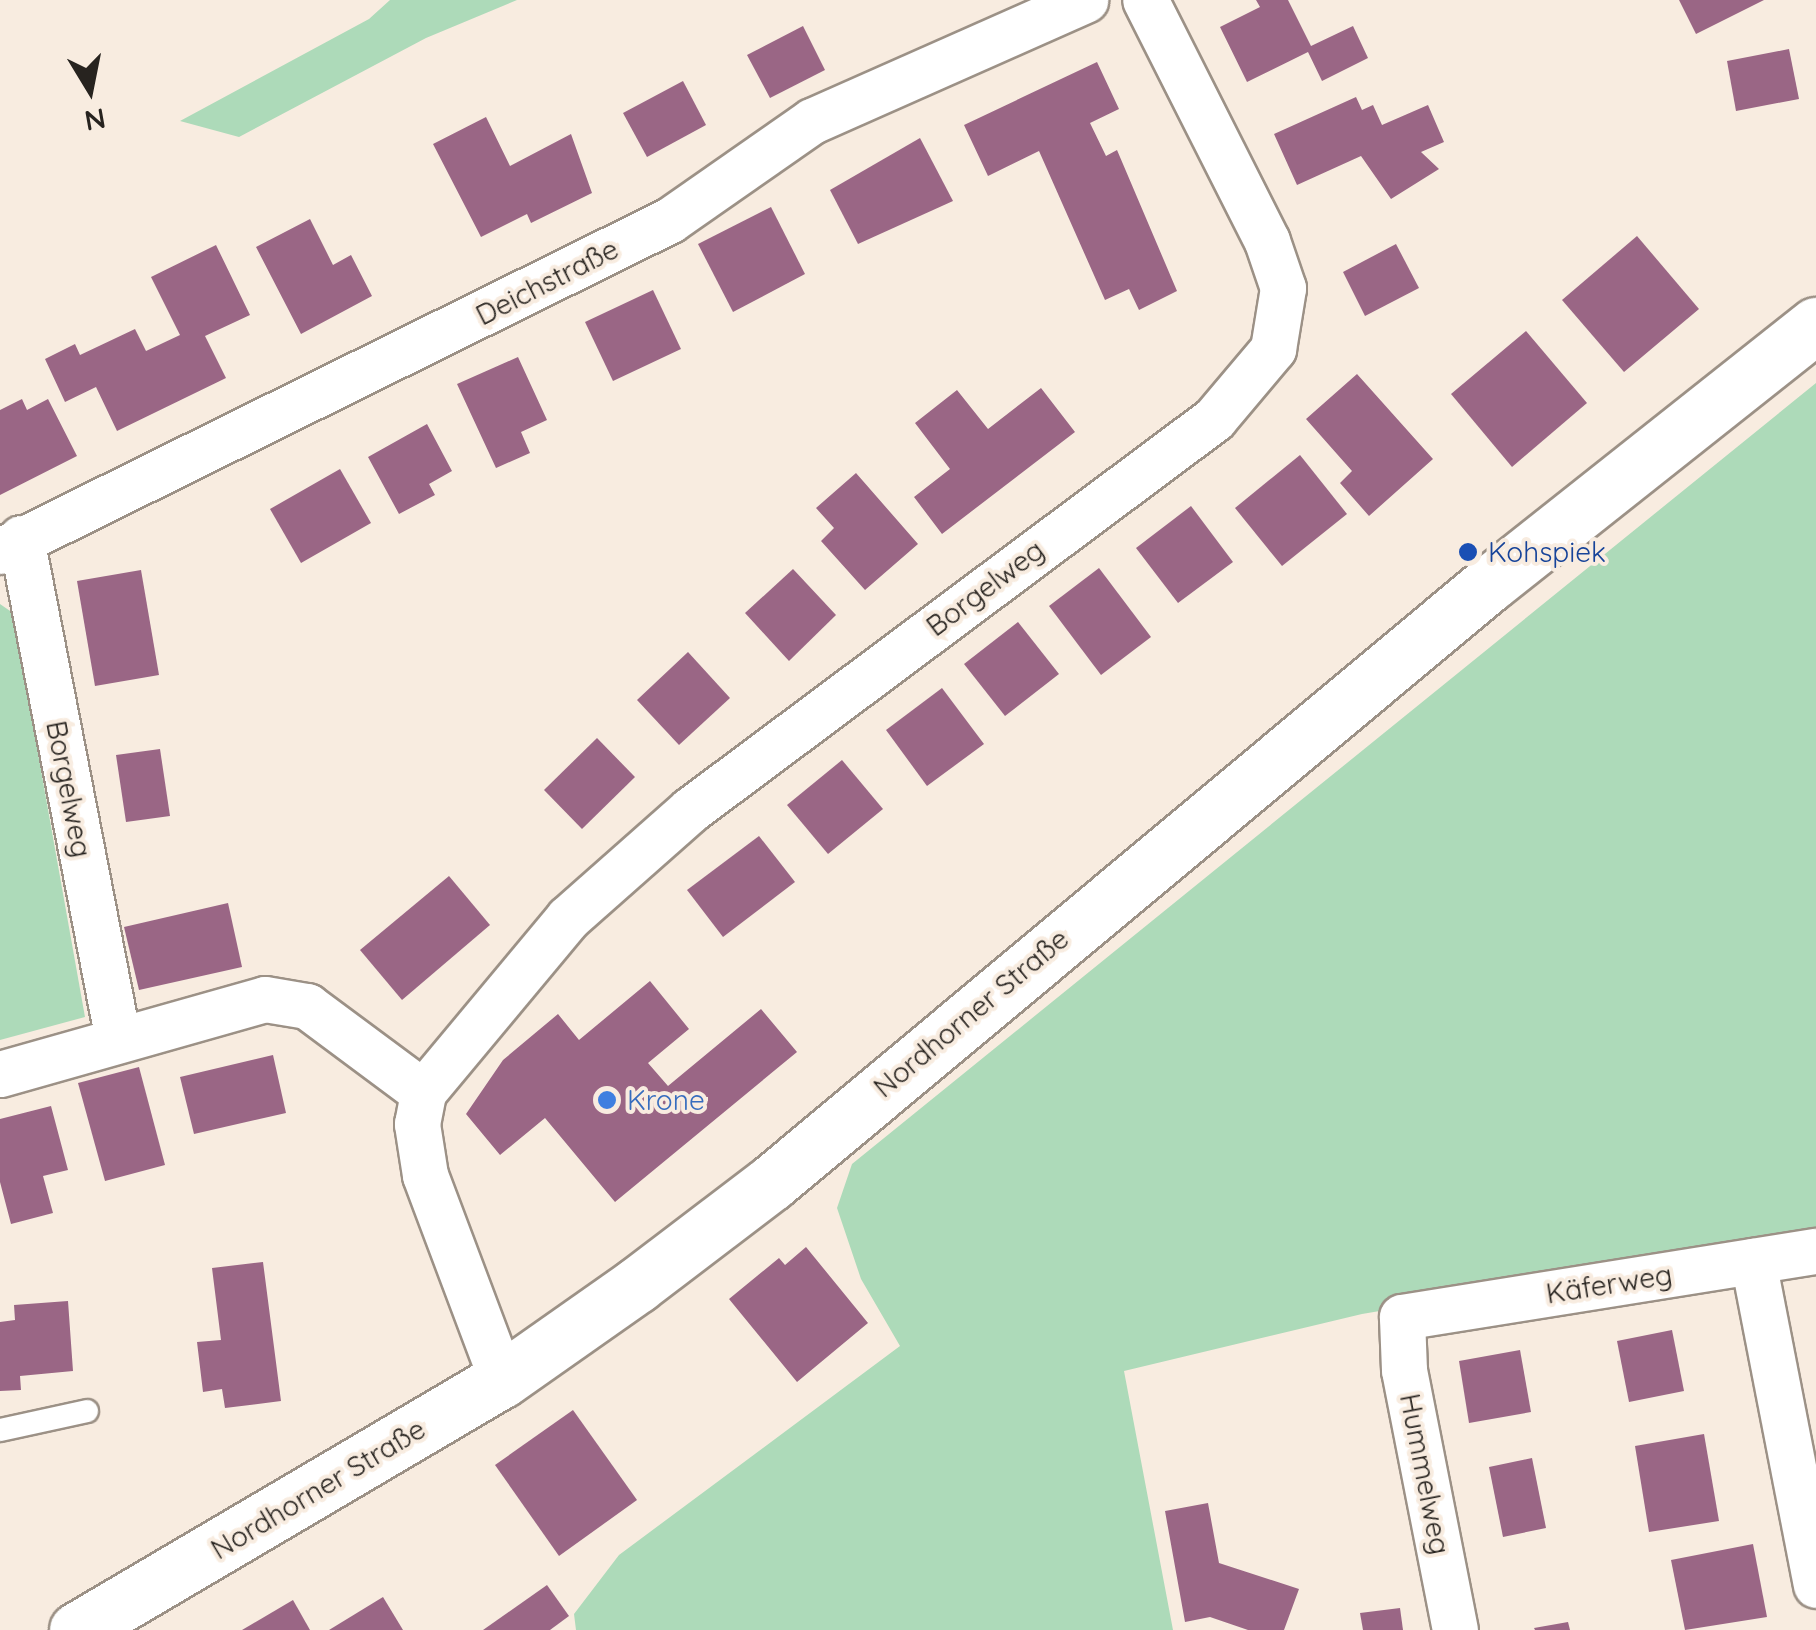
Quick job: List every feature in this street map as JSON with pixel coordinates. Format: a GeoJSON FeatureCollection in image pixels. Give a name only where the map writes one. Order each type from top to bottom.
{"type":"FeatureCollection","features":[{"type":"Feature","properties":{"kind":"main road","name":"Nordhorner Straße"},"geometry":{"type":"LineString","coordinates":[[78,1630],[502,1380],[771,1182],[1474,597],[1816,325]]}},
{"type":"Feature","properties":{"kind":"street","name":"Deichstraße"},"geometry":{"type":"LineString","coordinates":[[10,545],[670,220],[812,121],[1085,0]]}},
{"type":"Feature","properties":{"kind":"street","name":"Borgelweg"},"geometry":{"type":"LineString","coordinates":[[422,1092],[568,918],[690,810],[1214,419],[1252,380],[1272,349],[1283,288],[1266,241],[1145,0]]}},
{"type":"Feature","properties":{"kind":"street","name":"Borgelweg"},"geometry":{"type":"LineString","coordinates":[[10,545],[118,1040]]}},
{"type":"Feature","properties":{"kind":"street"},"geometry":{"type":"LineString","coordinates":[[0,1074],[265,1000],[307,1006],[422,1092],[417,1124],[425,1175],[502,1380]]}},
{"type":"Feature","properties":{"kind":"street","name":"Käferweg"},"geometry":{"type":"LineString","coordinates":[[1402,1317],[1816,1251]]}},
{"type":"Feature","properties":{"kind":"street"},"geometry":{"type":"LineString","coordinates":[[1753,1261],[1816,1585]]}},
{"type":"Feature","properties":{"kind":"street","name":"Hummelweg"},"geometry":{"type":"LineString","coordinates":[[1402,1317],[1404,1370],[1455,1630]]}},
{"type":"Feature","properties":{"kind":"lane"},"geometry":{"type":"LineString","coordinates":[[0,1430],[87,1411]]}},
{"type":"Feature","properties":{"kind":"green space"},"geometry":{"type":"Polygon","coordinates":[[[390,0],[517,0],[426,38],[239,137],[180,121],[369,19],[390,0]]]}},
{"type":"Feature","properties":{"kind":"green space"},"geometry":{"type":"Polygon","coordinates":[[[1816,383],[1816,1237],[1362,1314],[1124,1371],[1173,1630],[576,1630],[574,1614],[619,1555],[900,1346],[861,1279],[837,1208],[852,1164],[1816,383]]]}},
{"type":"Feature","properties":{"kind":"green space"},"geometry":{"type":"Polygon","coordinates":[[[0,604],[13,613],[85,1017],[0,1040],[0,604]]]}},
{"type":"Feature","properties":{"kind":"building"},"geometry":{"type":"Polygon","coordinates":[[[1256,0],[1288,0],[1311,46],[1353,26],[1368,58],[1322,81],[1308,52],[1247,82],[1220,27],[1260,7],[1256,0]]]}},
{"type":"Feature","properties":{"kind":"building"},"geometry":{"type":"Polygon","coordinates":[[[1679,0],[1764,0],[1696,34],[1679,0]]]}},
{"type":"Feature","properties":{"kind":"building"},"geometry":{"type":"Polygon","coordinates":[[[803,26],[825,70],[770,98],[747,55],[803,26]]]}},
{"type":"Feature","properties":{"kind":"building"},"geometry":{"type":"Polygon","coordinates":[[[1789,49],[1799,99],[1736,111],[1727,61],[1789,49]]]}},
{"type":"Feature","properties":{"kind":"building"},"geometry":{"type":"Polygon","coordinates":[[[1097,62],[1119,109],[1090,123],[1106,156],[1117,150],[1177,291],[1139,310],[1129,289],[1105,300],[1039,151],[988,176],[964,125],[1097,62]]]}},
{"type":"Feature","properties":{"kind":"building"},"geometry":{"type":"Polygon","coordinates":[[[683,81],[706,125],[647,157],[623,113],[683,81]]]}},
{"type":"Feature","properties":{"kind":"building"},"geometry":{"type":"Polygon","coordinates":[[[1356,97],[1362,110],[1373,105],[1382,125],[1428,105],[1444,142],[1421,152],[1439,169],[1391,199],[1361,156],[1297,185],[1274,134],[1356,97]]]}},
{"type":"Feature","properties":{"kind":"building"},"geometry":{"type":"Polygon","coordinates":[[[486,117],[510,166],[571,134],[592,193],[531,223],[527,214],[481,237],[433,144],[486,117]]]}},
{"type":"Feature","properties":{"kind":"building"},"geometry":{"type":"Polygon","coordinates":[[[920,138],[953,201],[858,244],[830,190],[920,138]]]}},
{"type":"Feature","properties":{"kind":"building"},"geometry":{"type":"Polygon","coordinates":[[[771,207],[805,274],[733,312],[698,244],[771,207]]]}},
{"type":"Feature","properties":{"kind":"building"},"geometry":{"type":"Polygon","coordinates":[[[310,219],[333,265],[351,255],[372,296],[301,334],[256,247],[310,219]]]}},
{"type":"Feature","properties":{"kind":"building"},"geometry":{"type":"Polygon","coordinates":[[[1637,236],[1699,309],[1624,372],[1562,300],[1637,236]]]}},
{"type":"Feature","properties":{"kind":"building"},"geometry":{"type":"Polygon","coordinates":[[[1396,244],[1419,288],[1365,316],[1343,272],[1396,244]]]}},
{"type":"Feature","properties":{"kind":"building"},"geometry":{"type":"Polygon","coordinates":[[[216,245],[250,315],[205,336],[226,378],[117,431],[96,387],[65,402],[45,359],[75,344],[80,355],[135,329],[146,351],[180,335],[151,277],[216,245]]]}},
{"type":"Feature","properties":{"kind":"building"},"geometry":{"type":"Polygon","coordinates":[[[653,290],[681,349],[613,381],[585,322],[653,290]]]}},
{"type":"Feature","properties":{"kind":"building"},"geometry":{"type":"Polygon","coordinates":[[[1526,331],[1587,403],[1512,467],[1451,394],[1526,331]]]}},
{"type":"Feature","properties":{"kind":"building"},"geometry":{"type":"Polygon","coordinates":[[[518,357],[547,420],[521,432],[530,453],[496,468],[457,384],[518,357]]]}},
{"type":"Feature","properties":{"kind":"building"},"geometry":{"type":"Polygon","coordinates":[[[1357,374],[1433,459],[1369,516],[1340,483],[1352,471],[1306,419],[1357,374]]]}},
{"type":"Feature","properties":{"kind":"building"},"geometry":{"type":"Polygon","coordinates":[[[1041,388],[1075,432],[942,534],[914,497],[950,469],[915,423],[957,390],[988,429],[1041,388]]]}},
{"type":"Feature","properties":{"kind":"building"},"geometry":{"type":"Polygon","coordinates":[[[22,399],[27,410],[48,399],[77,456],[0,495],[0,410],[22,399]]]}},
{"type":"Feature","properties":{"kind":"building"},"geometry":{"type":"Polygon","coordinates":[[[427,424],[452,471],[429,484],[435,495],[399,514],[368,457],[427,424]]]}},
{"type":"Feature","properties":{"kind":"building"},"geometry":{"type":"Polygon","coordinates":[[[1300,455],[1347,514],[1282,566],[1235,508],[1300,455]]]}},
{"type":"Feature","properties":{"kind":"building"},"geometry":{"type":"Polygon","coordinates":[[[340,469],[371,523],[301,563],[270,509],[340,469]]]}},
{"type":"Feature","properties":{"kind":"building"},"geometry":{"type":"Polygon","coordinates":[[[856,473],[918,544],[865,590],[821,541],[834,528],[816,508],[856,473]]]}},
{"type":"Feature","properties":{"kind":"building"},"geometry":{"type":"Polygon","coordinates":[[[1191,506],[1233,562],[1178,603],[1136,548],[1191,506]]]}},
{"type":"Feature","properties":{"kind":"building"},"geometry":{"type":"Polygon","coordinates":[[[1099,568],[1151,637],[1101,675],[1049,606],[1099,568]]]}},
{"type":"Feature","properties":{"kind":"building"},"geometry":{"type":"Polygon","coordinates":[[[793,569],[836,615],[789,661],[745,613],[793,569]]]}},
{"type":"Feature","properties":{"kind":"building"},"geometry":{"type":"Polygon","coordinates":[[[141,570],[159,675],[95,686],[77,581],[141,570]]]}},
{"type":"Feature","properties":{"kind":"building"},"geometry":{"type":"Polygon","coordinates":[[[1018,622],[1059,674],[1005,716],[964,664],[1018,622]]]}},
{"type":"Feature","properties":{"kind":"building"},"geometry":{"type":"Polygon","coordinates":[[[688,652],[730,698],[679,745],[637,700],[688,652]]]}},
{"type":"Feature","properties":{"kind":"building"},"geometry":{"type":"Polygon","coordinates":[[[942,688],[984,744],[927,786],[886,730],[942,688]]]}},
{"type":"Feature","properties":{"kind":"building"},"geometry":{"type":"Polygon","coordinates":[[[597,738],[635,777],[582,829],[544,790],[597,738]]]}},
{"type":"Feature","properties":{"kind":"building"},"geometry":{"type":"Polygon","coordinates":[[[160,749],[170,816],[126,822],[116,755],[160,749]]]}},
{"type":"Feature","properties":{"kind":"building"},"geometry":{"type":"Polygon","coordinates":[[[842,760],[883,809],[828,854],[787,805],[842,760]]]}},
{"type":"Feature","properties":{"kind":"building"},"geometry":{"type":"Polygon","coordinates":[[[759,836],[795,882],[723,937],[687,890],[759,836]]]}},
{"type":"Feature","properties":{"kind":"building"},"geometry":{"type":"Polygon","coordinates":[[[449,876],[490,925],[402,1000],[360,950],[449,876]]]}},
{"type":"Feature","properties":{"kind":"building"},"geometry":{"type":"Polygon","coordinates":[[[228,903],[242,967],[139,990],[124,927],[228,903]]]}},
{"type":"Feature","properties":{"kind":"building","name":"Krone"},"geometry":{"type":"Polygon","coordinates":[[[650,981],[689,1029],[648,1063],[668,1086],[761,1009],[797,1052],[615,1202],[545,1118],[500,1155],[466,1114],[503,1060],[558,1014],[579,1040],[650,981]]]}},
{"type":"Feature","properties":{"kind":"building"},"geometry":{"type":"Polygon","coordinates":[[[273,1055],[286,1113],[194,1134],[180,1077],[273,1055]]]}},
{"type":"Feature","properties":{"kind":"building"},"geometry":{"type":"Polygon","coordinates":[[[139,1067],[165,1165],[105,1181],[78,1083],[139,1067]]]}},
{"type":"Feature","properties":{"kind":"building"},"geometry":{"type":"Polygon","coordinates":[[[51,1106],[68,1170],[43,1176],[53,1213],[11,1224],[0,1182],[0,1119],[51,1106]]]}},
{"type":"Feature","properties":{"kind":"building"},"geometry":{"type":"Polygon","coordinates":[[[806,1247],[868,1323],[797,1382],[729,1299],[779,1258],[785,1265],[806,1247]]]}},
{"type":"Feature","properties":{"kind":"building"},"geometry":{"type":"Polygon","coordinates":[[[263,1262],[281,1401],[225,1408],[222,1389],[203,1392],[197,1342],[221,1340],[212,1268],[263,1262]]]}},
{"type":"Feature","properties":{"kind":"building"},"geometry":{"type":"Polygon","coordinates":[[[68,1301],[73,1371],[20,1376],[21,1390],[0,1391],[0,1322],[15,1320],[14,1305],[68,1301]]]}},
{"type":"Feature","properties":{"kind":"building"},"geometry":{"type":"Polygon","coordinates":[[[1672,1330],[1684,1391],[1629,1402],[1617,1341],[1672,1330]]]}},
{"type":"Feature","properties":{"kind":"building"},"geometry":{"type":"Polygon","coordinates":[[[1520,1350],[1531,1412],[1469,1423],[1459,1361],[1520,1350]]]}},
{"type":"Feature","properties":{"kind":"building"},"geometry":{"type":"Polygon","coordinates":[[[573,1410],[637,1500],[559,1556],[495,1465],[573,1410]]]}},
{"type":"Feature","properties":{"kind":"building"},"geometry":{"type":"Polygon","coordinates":[[[1704,1434],[1719,1521],[1649,1532],[1635,1446],[1704,1434]]]}},
{"type":"Feature","properties":{"kind":"building"},"geometry":{"type":"Polygon","coordinates":[[[1532,1458],[1546,1528],[1503,1537],[1489,1467],[1532,1458]]]}},
{"type":"Feature","properties":{"kind":"building"},"geometry":{"type":"Polygon","coordinates":[[[1208,1503],[1219,1563],[1299,1589],[1284,1630],[1248,1630],[1210,1617],[1185,1622],[1165,1511],[1208,1503]]]}},
{"type":"Feature","properties":{"kind":"building"},"geometry":{"type":"Polygon","coordinates":[[[1753,1544],[1767,1617],[1685,1630],[1671,1560],[1753,1544]]]}},
{"type":"Feature","properties":{"kind":"building"},"geometry":{"type":"Polygon","coordinates":[[[547,1585],[569,1616],[550,1630],[483,1630],[547,1585]]]}},
{"type":"Feature","properties":{"kind":"building"},"geometry":{"type":"Polygon","coordinates":[[[383,1597],[403,1630],[329,1630],[383,1597]]]}},
{"type":"Feature","properties":{"kind":"building"},"geometry":{"type":"Polygon","coordinates":[[[293,1600],[310,1630],[242,1630],[293,1600]]]}},
{"type":"Feature","properties":{"kind":"building"},"geometry":{"type":"Polygon","coordinates":[[[1400,1608],[1403,1630],[1363,1630],[1360,1613],[1400,1608]]]}},
{"type":"Feature","properties":{"kind":"building"},"geometry":{"type":"Polygon","coordinates":[[[1568,1622],[1570,1630],[1534,1628],[1568,1622]]]}},
{"type":"Feature","properties":{"kind":"place","name":"Kohspiek"},"geometry":{"type":"Point","coordinates":[1468,552]}},
{"type":"Feature","properties":{"kind":"place","name":"Krone"},"geometry":{"type":"Point","coordinates":[607,1100]}}]}
